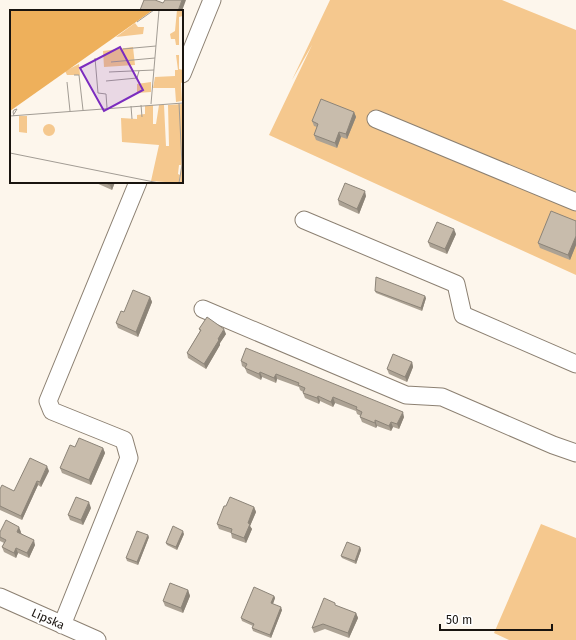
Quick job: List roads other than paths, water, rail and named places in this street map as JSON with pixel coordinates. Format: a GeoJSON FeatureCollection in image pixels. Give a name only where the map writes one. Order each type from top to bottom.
{"type":"FeatureCollection","features":[{"type":"Feature","properties":{"kind":"street"},"geometry":{"type":"LineString","coordinates":[[183,72],[212,0]]}},
{"type":"Feature","properties":{"kind":"street"},"geometry":{"type":"LineString","coordinates":[[376,119],[576,202]]}},
{"type":"Feature","properties":{"kind":"street"},"geometry":{"type":"LineString","coordinates":[[62,625],[129,458],[124,440],[52,411],[48,401],[138,183]]}},
{"type":"Feature","properties":{"kind":"street"},"geometry":{"type":"LineString","coordinates":[[304,220],[456,284],[463,315],[576,364]]}},
{"type":"Feature","properties":{"kind":"street"},"geometry":{"type":"LineString","coordinates":[[203,309],[406,394],[442,397],[553,445],[576,453]]}},
{"type":"Feature","properties":{"kind":"street","name":"Lipska"},"geometry":{"type":"LineString","coordinates":[[0,597],[97,640]]}}]}
